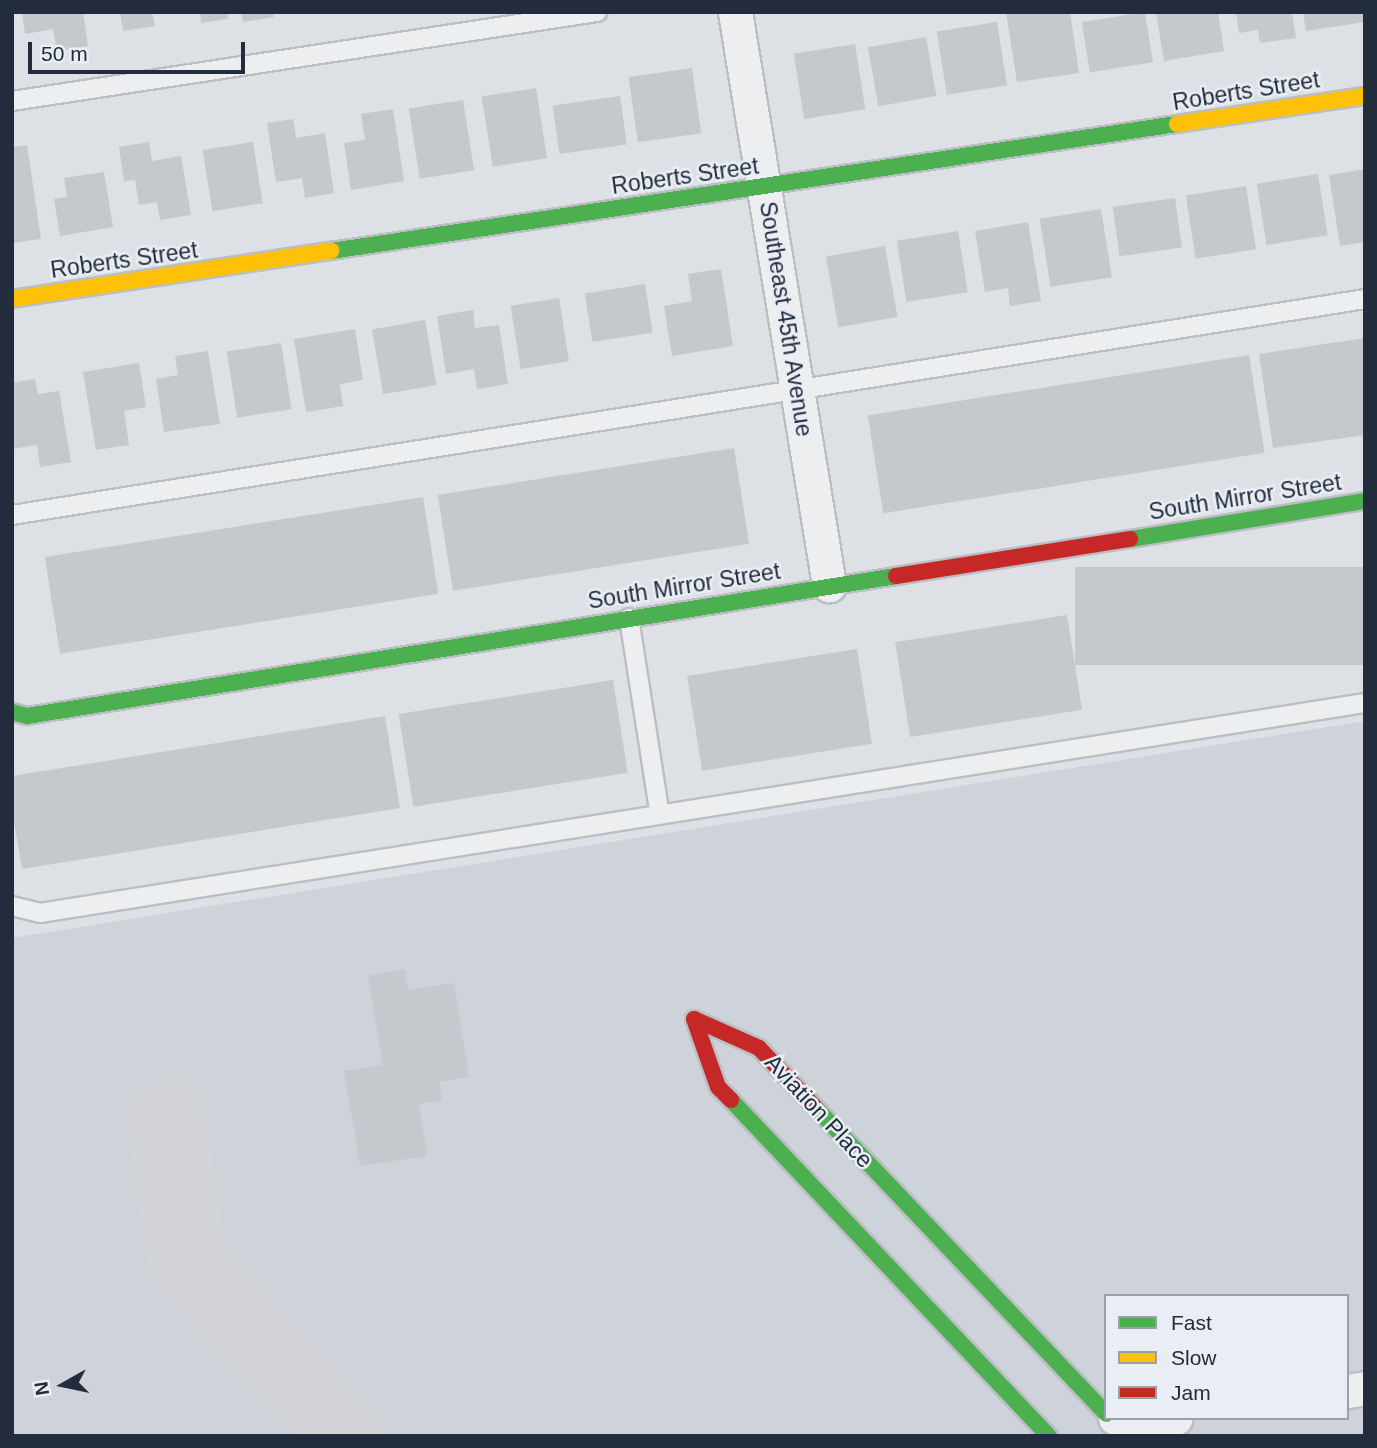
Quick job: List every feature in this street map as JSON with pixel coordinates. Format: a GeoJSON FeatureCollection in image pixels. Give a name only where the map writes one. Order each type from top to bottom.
{"type":"FeatureCollection","features":[{"type":"Feature","properties":{"kind":"street","name":"Southeast 45th Avenue"},"geometry":{"type":"LineString","coordinates":[[735,12],[829,585]]}},
{"type":"Feature","properties":{"kind":"street","name":"Roberts Street"},"geometry":{"type":"LineString","coordinates":[[12,299],[1365,96]]}},
{"type":"Feature","properties":{"kind":"street","name":"South Mirror Street"},"geometry":{"type":"LineString","coordinates":[[12,712],[27,716],[829,585],[1365,501]]}},
{"type":"Feature","properties":{"kind":"street","name":"Aviation Place"},"geometry":{"type":"LineString","coordinates":[[1049,1436],[718,1087],[694,1019],[759,1048],[1104,1412]]}},
{"type":"Feature","properties":{"kind":"street"},"geometry":{"type":"LineString","coordinates":[[1123,1420],[1139,1424],[1164,1420]]}},
{"type":"Feature","properties":{"kind":"lane"},"geometry":{"type":"LineString","coordinates":[[12,102],[597,12]]}},
{"type":"Feature","properties":{"kind":"lane"},"geometry":{"type":"LineString","coordinates":[[12,515],[797,387],[1365,299]]}},
{"type":"Feature","properties":{"kind":"lane"},"geometry":{"type":"LineString","coordinates":[[629,618],[660,815]]}},
{"type":"Feature","properties":{"kind":"lane"},"geometry":{"type":"LineString","coordinates":[[12,906],[40,913],[1365,704]]}},
{"type":"Feature","properties":{"kind":"shaded area"},"geometry":{"type":"Polygon","coordinates":[[[1365,721],[1365,1436],[12,1436],[12,938],[1365,721]]]}},
{"type":"Feature","properties":{"kind":"building"},"geometry":{"type":"Polygon","coordinates":[[[22,12],[83,12],[88,46],[57,51],[53,29],[25,34],[22,12]]]}},
{"type":"Feature","properties":{"kind":"building"},"geometry":{"type":"Polygon","coordinates":[[[120,12],[152,12],[155,26],[123,31],[120,12]]]}},
{"type":"Feature","properties":{"kind":"building"},"geometry":{"type":"Polygon","coordinates":[[[200,12],[227,12],[228,19],[201,23],[200,12]]]}},
{"type":"Feature","properties":{"kind":"building"},"geometry":{"type":"Polygon","coordinates":[[[241,12],[273,12],[274,17],[243,22],[241,12]]]}},
{"type":"Feature","properties":{"kind":"building"},"geometry":{"type":"Polygon","coordinates":[[[1006,12],[1070,12],[1079,73],[1017,82],[1006,12]]]}},
{"type":"Feature","properties":{"kind":"building"},"geometry":{"type":"Polygon","coordinates":[[[1145,12],[1153,62],[1090,72],[1082,22],[1145,12]]]}},
{"type":"Feature","properties":{"kind":"building"},"geometry":{"type":"Polygon","coordinates":[[[1156,12],[1218,12],[1224,51],[1164,61],[1156,12]]]}},
{"type":"Feature","properties":{"kind":"building"},"geometry":{"type":"Polygon","coordinates":[[[1236,12],[1292,12],[1296,38],[1260,43],[1258,30],[1239,33],[1236,12]]]}},
{"type":"Feature","properties":{"kind":"building"},"geometry":{"type":"Polygon","coordinates":[[[1303,12],[1365,12],[1365,22],[1306,31],[1303,12]]]}},
{"type":"Feature","properties":{"kind":"building"},"geometry":{"type":"Polygon","coordinates":[[[997,22],[1007,85],[947,95],[937,32],[997,22]]]}},
{"type":"Feature","properties":{"kind":"building"},"geometry":{"type":"Polygon","coordinates":[[[926,37],[936,96],[878,106],[868,47],[926,37]]]}},
{"type":"Feature","properties":{"kind":"building"},"geometry":{"type":"Polygon","coordinates":[[[855,44],[865,109],[804,119],[794,54],[855,44]]]}},
{"type":"Feature","properties":{"kind":"building"},"geometry":{"type":"Polygon","coordinates":[[[692,68],[701,133],[638,142],[629,77],[692,68]]]}},
{"type":"Feature","properties":{"kind":"building"},"geometry":{"type":"Polygon","coordinates":[[[536,88],[547,158],[493,167],[482,97],[536,88]]]}},
{"type":"Feature","properties":{"kind":"building"},"geometry":{"type":"Polygon","coordinates":[[[620,96],[627,145],[559,154],[553,105],[620,96]]]}},
{"type":"Feature","properties":{"kind":"building"},"geometry":{"type":"Polygon","coordinates":[[[463,100],[474,170],[420,179],[409,109],[463,100]]]}},
{"type":"Feature","properties":{"kind":"building"},"geometry":{"type":"Polygon","coordinates":[[[393,109],[404,181],[351,190],[344,143],[365,140],[361,114],[393,109]]]}},
{"type":"Feature","properties":{"kind":"building"},"geometry":{"type":"Polygon","coordinates":[[[293,119],[296,138],[325,133],[334,193],[305,198],[302,178],[276,182],[267,123],[293,119]]]}},
{"type":"Feature","properties":{"kind":"building"},"geometry":{"type":"Polygon","coordinates":[[[149,142],[152,161],[181,156],[191,215],[160,220],[157,202],[139,205],[135,180],[124,181],[119,147],[149,142]]]}},
{"type":"Feature","properties":{"kind":"building"},"geometry":{"type":"Polygon","coordinates":[[[253,142],[263,203],[212,211],[203,150],[253,142]]]}},
{"type":"Feature","properties":{"kind":"building"},"geometry":{"type":"Polygon","coordinates":[[[27,145],[41,239],[12,243],[12,147],[27,145]]]}},
{"type":"Feature","properties":{"kind":"building"},"geometry":{"type":"Polygon","coordinates":[[[1365,169],[1365,242],[1340,246],[1329,175],[1365,169]]]}},
{"type":"Feature","properties":{"kind":"building"},"geometry":{"type":"Polygon","coordinates":[[[104,172],[113,227],[60,236],[54,199],[67,197],[64,178],[104,172]]]}},
{"type":"Feature","properties":{"kind":"building"},"geometry":{"type":"Polygon","coordinates":[[[1318,174],[1328,235],[1266,245],[1257,184],[1318,174]]]}},
{"type":"Feature","properties":{"kind":"building"},"geometry":{"type":"Polygon","coordinates":[[[1246,186],[1256,249],[1196,259],[1186,196],[1246,186]]]}},
{"type":"Feature","properties":{"kind":"building"},"geometry":{"type":"Polygon","coordinates":[[[1175,198],[1182,248],[1120,256],[1113,207],[1175,198]]]}},
{"type":"Feature","properties":{"kind":"building"},"geometry":{"type":"Polygon","coordinates":[[[1101,209],[1112,277],[1051,287],[1040,219],[1101,209]]]}},
{"type":"Feature","properties":{"kind":"building"},"geometry":{"type":"Polygon","coordinates":[[[1028,222],[1041,301],[1010,306],[1008,288],[985,292],[975,231],[1028,222]]]}},
{"type":"Feature","properties":{"kind":"building"},"geometry":{"type":"Polygon","coordinates":[[[958,231],[968,292],[906,302],[897,241],[958,231]]]}},
{"type":"Feature","properties":{"kind":"building"},"geometry":{"type":"Polygon","coordinates":[[[885,246],[898,317],[838,327],[826,256],[885,246]]]}},
{"type":"Feature","properties":{"kind":"building"},"geometry":{"type":"Polygon","coordinates":[[[721,269],[733,346],[672,356],[664,306],[692,301],[688,274],[721,269]]]}},
{"type":"Feature","properties":{"kind":"building"},"geometry":{"type":"Polygon","coordinates":[[[645,284],[653,332],[592,342],[585,294],[645,284]]]}},
{"type":"Feature","properties":{"kind":"building"},"geometry":{"type":"Polygon","coordinates":[[[559,298],[569,361],[521,369],[511,306],[559,298]]]}},
{"type":"Feature","properties":{"kind":"building"},"geometry":{"type":"Polygon","coordinates":[[[473,310],[475,328],[499,325],[508,384],[477,389],[474,369],[446,374],[437,316],[473,310]]]}},
{"type":"Feature","properties":{"kind":"building"},"geometry":{"type":"Polygon","coordinates":[[[425,320],[436,385],[383,394],[372,329],[425,320]]]}},
{"type":"Feature","properties":{"kind":"building"},"geometry":{"type":"Polygon","coordinates":[[[355,329],[363,380],[340,384],[343,406],[306,412],[294,339],[355,329]]]}},
{"type":"Feature","properties":{"kind":"building"},"geometry":{"type":"Polygon","coordinates":[[[1365,338],[1365,435],[1273,448],[1259,354],[1365,338]]]}},
{"type":"Feature","properties":{"kind":"building"},"geometry":{"type":"Polygon","coordinates":[[[281,343],[291,409],[237,418],[227,352],[281,343]]]}},
{"type":"Feature","properties":{"kind":"building"},"geometry":{"type":"Polygon","coordinates":[[[208,351],[220,424],[164,432],[156,379],[178,375],[175,356],[208,351]]]}},
{"type":"Feature","properties":{"kind":"building"},"geometry":{"type":"Polygon","coordinates":[[[1249,355],[1264,453],[883,513],[868,415],[1249,355]]]}},
{"type":"Feature","properties":{"kind":"building"},"geometry":{"type":"Polygon","coordinates":[[[139,363],[146,407],[124,411],[129,445],[96,450],[83,372],[139,363]]]}},
{"type":"Feature","properties":{"kind":"building"},"geometry":{"type":"Polygon","coordinates":[[[35,379],[38,394],[59,391],[71,462],[40,467],[37,445],[12,449],[12,383],[35,379]]]}},
{"type":"Feature","properties":{"kind":"building"},"geometry":{"type":"Polygon","coordinates":[[[734,448],[749,544],[453,591],[438,495],[734,448]]]}},
{"type":"Feature","properties":{"kind":"building"},"geometry":{"type":"Polygon","coordinates":[[[423,497],[438,594],[60,654],[45,557],[423,497]]]}},
{"type":"Feature","properties":{"kind":"building"},"geometry":{"type":"Polygon","coordinates":[[[1075,567],[1365,567],[1365,665],[1075,665],[1075,567]]]}},
{"type":"Feature","properties":{"kind":"building"},"geometry":{"type":"Polygon","coordinates":[[[1067,615],[1082,710],[910,737],[895,642],[1067,615]]]}},
{"type":"Feature","properties":{"kind":"building"},"geometry":{"type":"Polygon","coordinates":[[[857,649],[872,744],[702,771],[687,676],[857,649]]]}},
{"type":"Feature","properties":{"kind":"building"},"geometry":{"type":"Polygon","coordinates":[[[613,680],[628,773],[413,807],[399,714],[613,680]]]}},
{"type":"Feature","properties":{"kind":"building"},"geometry":{"type":"Polygon","coordinates":[[[385,716],[400,808],[22,869],[12,810],[12,776],[385,716]]]}},
{"type":"Feature","properties":{"kind":"building"},"geometry":{"type":"Polygon","coordinates":[[[405,969],[408,990],[454,983],[469,1077],[439,1082],[442,1100],[419,1104],[427,1156],[360,1166],[344,1071],[383,1065],[368,976],[405,969]]]}},
{"type":"Feature","properties":{"kind":"taxiway"},"geometry":{"type":"LineString","coordinates":[[166,1115],[184,1248],[195,1272],[346,1436]]}},
{"type":"Feature","properties":{"kind":"traffic: fast"},"geometry":{"type":"LineString","coordinates":[[331,251],[1177,124]]}},
{"type":"Feature","properties":{"kind":"traffic: fast"},"geometry":{"type":"LineString","coordinates":[[1130,539],[1365,501]]}},
{"type":"Feature","properties":{"kind":"traffic: fast"},"geometry":{"type":"LineString","coordinates":[[12,712],[27,716],[896,576]]}},
{"type":"Feature","properties":{"kind":"traffic: fast"},"geometry":{"type":"LineString","coordinates":[[731,1100],[1049,1436]]}},
{"type":"Feature","properties":{"kind":"traffic: fast"},"geometry":{"type":"LineString","coordinates":[[815,1107],[1104,1412]]}},
{"type":"Feature","properties":{"kind":"traffic: slow"},"geometry":{"type":"LineString","coordinates":[[1177,124],[1365,96]]}},
{"type":"Feature","properties":{"kind":"traffic: slow"},"geometry":{"type":"LineString","coordinates":[[12,299],[331,251]]}},
{"type":"Feature","properties":{"kind":"traffic: jam"},"geometry":{"type":"LineString","coordinates":[[896,576],[1130,539]]}},
{"type":"Feature","properties":{"kind":"traffic: jam"},"geometry":{"type":"LineString","coordinates":[[731,1100],[718,1087],[694,1019],[759,1048],[815,1107]]}}]}
